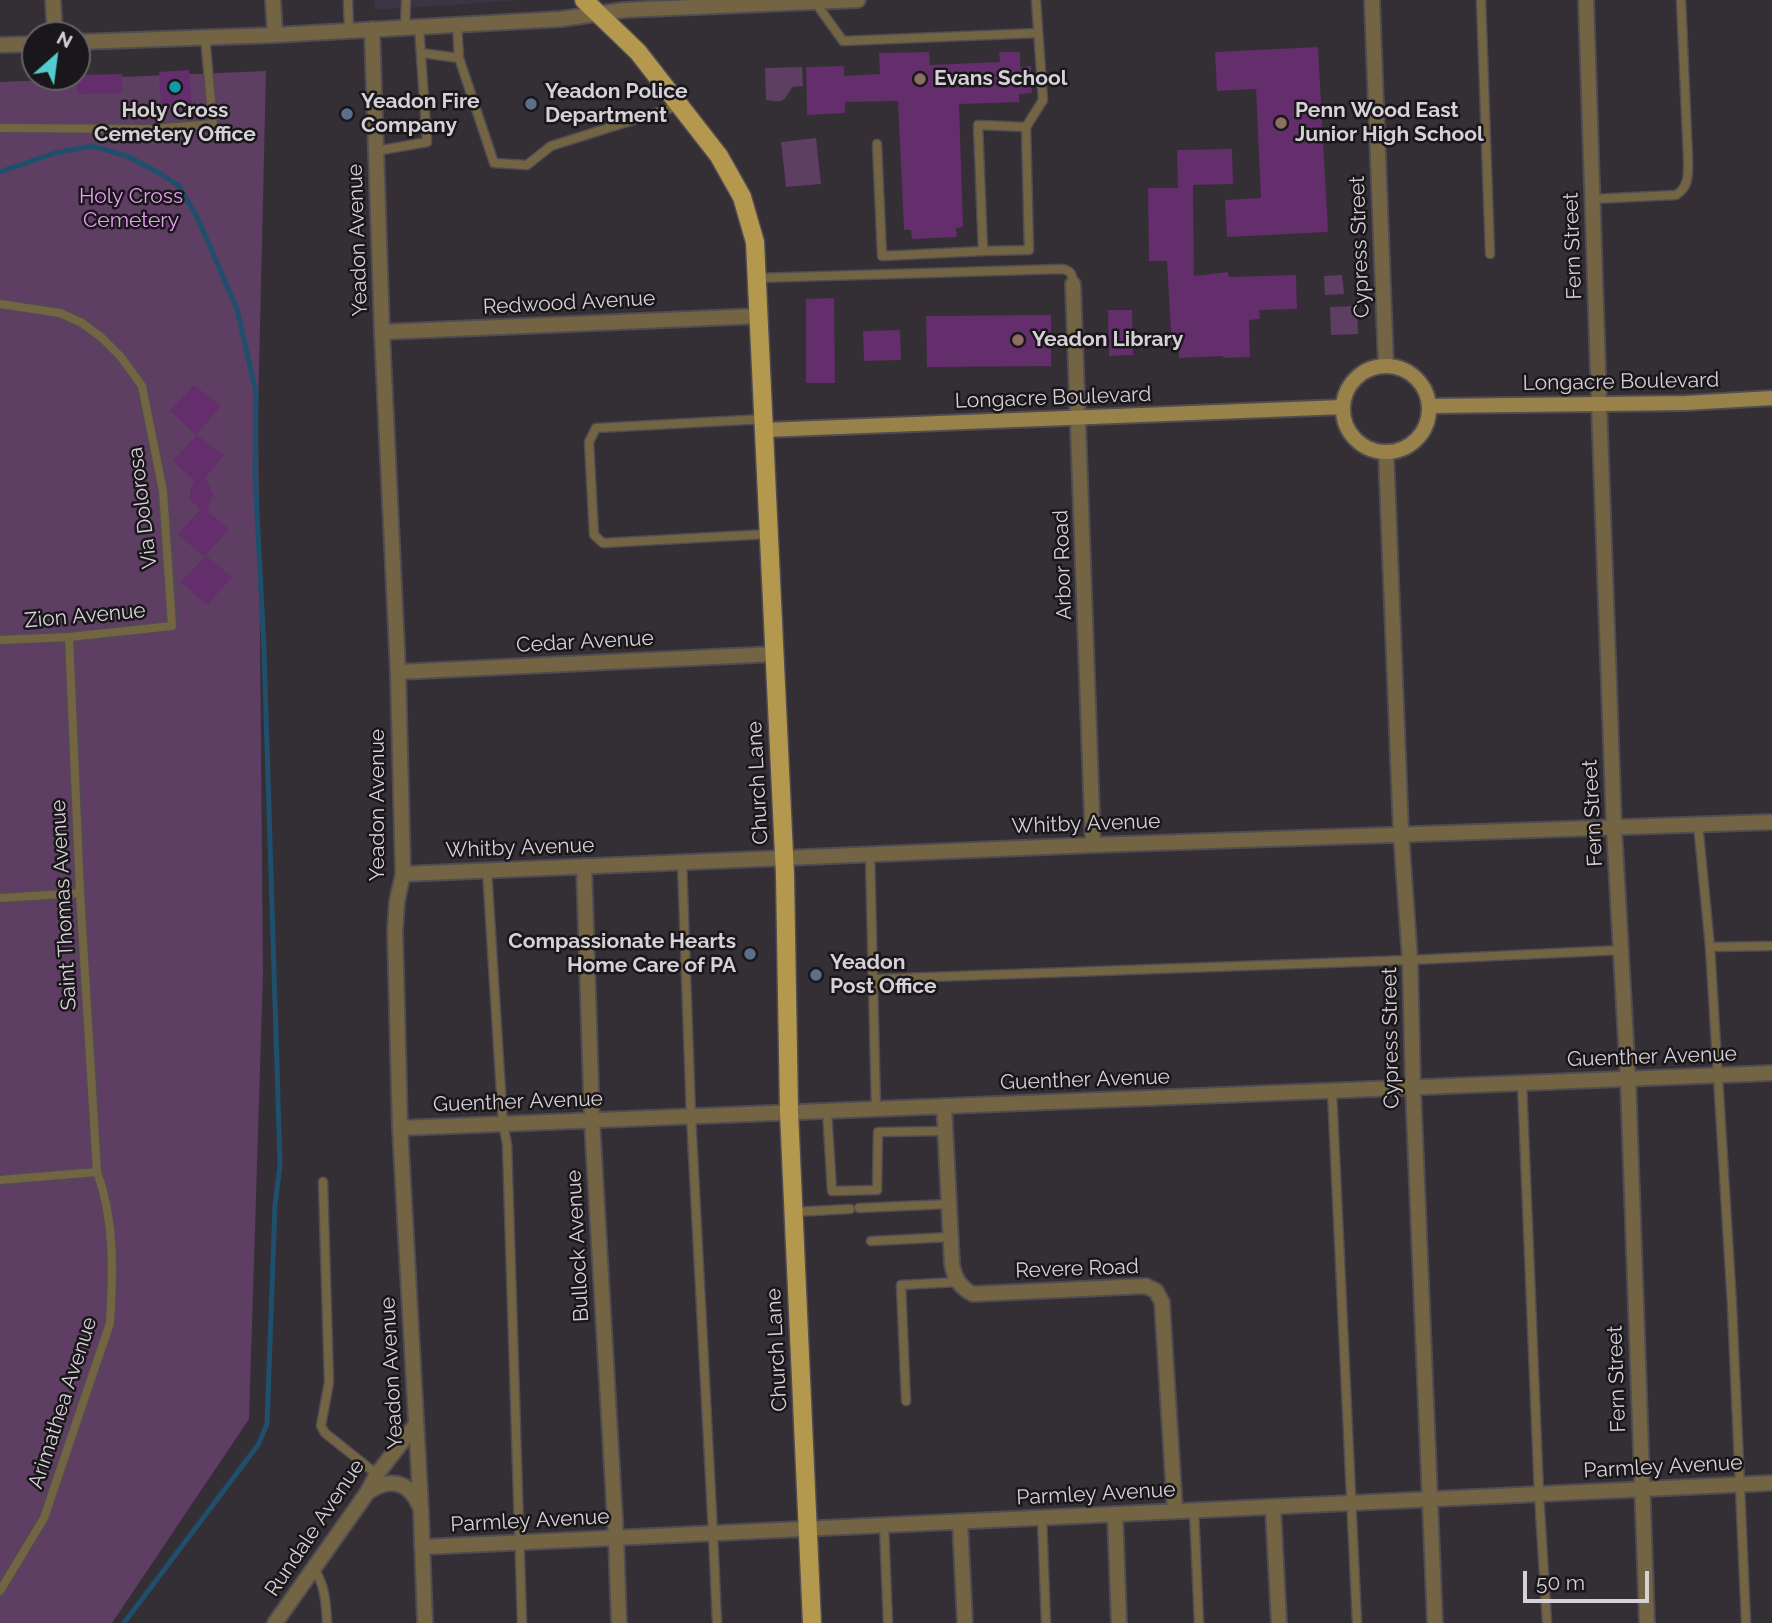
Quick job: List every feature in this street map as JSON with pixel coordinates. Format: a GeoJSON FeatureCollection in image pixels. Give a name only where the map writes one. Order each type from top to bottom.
{"type":"FeatureCollection","features":[{"type":"Feature","properties":{"kind":"main road","name":"Church Lane"},"geometry":{"type":"LineString","coordinates":[[584,0],[638,52],[719,156],[742,197],[755,242],[784,858],[789,1112],[812,1623]]}},
{"type":"Feature","properties":{"kind":"street"},"geometry":{"type":"LineString","coordinates":[[53,0],[54,21]]}},
{"type":"Feature","properties":{"kind":"street"},"geometry":{"type":"LineString","coordinates":[[274,0],[275,35]]}},
{"type":"Feature","properties":{"kind":"street"},"geometry":{"type":"LineString","coordinates":[[91,41],[275,35],[561,19],[642,5],[858,0]]}},
{"type":"Feature","properties":{"kind":"street","name":"Cypress Street"},"geometry":{"type":"LineString","coordinates":[[1372,0],[1386,366]]}},
{"type":"Feature","properties":{"kind":"street","name":"Fern Street"},"geometry":{"type":"LineString","coordinates":[[1586,0],[1614,827],[1628,1079],[1647,1623]]}},
{"type":"Feature","properties":{"kind":"street","name":"Yeadon Avenue"},"geometry":{"type":"LineString","coordinates":[[372,29],[382,332],[398,672],[403,874],[397,901],[395,931],[400,1128],[425,1623]]}},
{"type":"Feature","properties":{"kind":"street"},"geometry":{"type":"LineString","coordinates":[[0,45],[21,44]]}},
{"type":"Feature","properties":{"kind":"street","name":"Arbor Road"},"geometry":{"type":"LineString","coordinates":[[1073,284],[1093,845]]}},
{"type":"Feature","properties":{"kind":"street","name":"Redwood Avenue"},"geometry":{"type":"LineString","coordinates":[[382,332],[759,316]]}},
{"type":"Feature","properties":{"kind":"street"},"geometry":{"type":"LineString","coordinates":[[1386,366],[1403,370],[1417,380],[1429,406],[1426,425],[1415,441],[1405,448],[1386,452],[1369,449],[1355,439],[1346,424],[1343,407],[1346,392],[1354,380],[1366,371],[1386,366]]}},
{"type":"Feature","properties":{"kind":"street","name":"Longacre Boulevard"},"geometry":{"type":"LineString","coordinates":[[1429,406],[1686,403],[1772,398]]}},
{"type":"Feature","properties":{"kind":"street","name":"Longacre Boulevard"},"geometry":{"type":"LineString","coordinates":[[764,425],[1079,418],[1343,407]]}},
{"type":"Feature","properties":{"kind":"street","name":"Cypress Street"},"geometry":{"type":"LineString","coordinates":[[1386,452],[1401,833],[1410,960],[1435,1623]]}},
{"type":"Feature","properties":{"kind":"street","name":"Cedar Avenue"},"geometry":{"type":"LineString","coordinates":[[398,672],[775,654]]}},
{"type":"Feature","properties":{"kind":"street","name":"Whitby Avenue"},"geometry":{"type":"LineString","coordinates":[[403,874],[1401,833],[1772,822]]}},
{"type":"Feature","properties":{"kind":"street","name":"Bullock Avenue"},"geometry":{"type":"LineString","coordinates":[[584,866],[592,1121],[619,1623]]}},
{"type":"Feature","properties":{"kind":"street","name":"Guenther Avenue"},"geometry":{"type":"LineString","coordinates":[[400,1128],[1772,1073]]}},
{"type":"Feature","properties":{"kind":"street"},"geometry":{"type":"LineString","coordinates":[[944,1106],[951,1237],[954,1271],[958,1282]]}},
{"type":"Feature","properties":{"kind":"street","name":"Revere Road"},"geometry":{"type":"LineString","coordinates":[[958,1282],[973,1294],[1146,1286],[1156,1291],[1162,1302],[1175,1511]]}},
{"type":"Feature","properties":{"kind":"street","name":"Rundale Avenue"},"geometry":{"type":"LineString","coordinates":[[275,1623],[367,1493],[382,1478],[416,1424]]}},
{"type":"Feature","properties":{"kind":"street"},"geometry":{"type":"LineString","coordinates":[[382,1478],[405,1487],[415,1496],[421,1511]]}},
{"type":"Feature","properties":{"kind":"street","name":"Parmley Avenue"},"geometry":{"type":"LineString","coordinates":[[422,1547],[1772,1483]]}},
{"type":"Feature","properties":{"kind":"street"},"geometry":{"type":"LineString","coordinates":[[1273,1507],[1279,1623]]}},
{"type":"Feature","properties":{"kind":"street"},"geometry":{"type":"LineString","coordinates":[[1115,1514],[1119,1623]]}},
{"type":"Feature","properties":{"kind":"street"},"geometry":{"type":"LineString","coordinates":[[960,1522],[965,1623]]}},
{"type":"Feature","properties":{"kind":"lane"},"geometry":{"type":"LineString","coordinates":[[348,0],[349,31]]}},
{"type":"Feature","properties":{"kind":"lane"},"geometry":{"type":"LineString","coordinates":[[376,151],[427,142],[421,53],[404,10],[406,0]]}},
{"type":"Feature","properties":{"kind":"lane"},"geometry":{"type":"LineString","coordinates":[[877,144],[882,256],[1029,250],[1026,127],[1044,100],[1036,0]]}},
{"type":"Feature","properties":{"kind":"lane"},"geometry":{"type":"LineString","coordinates":[[1481,0],[1490,254]]}},
{"type":"Feature","properties":{"kind":"lane"},"geometry":{"type":"LineString","coordinates":[[1592,199],[1676,195],[1683,191],[1687,183],[1681,0]]}},
{"type":"Feature","properties":{"kind":"lane"},"geometry":{"type":"LineString","coordinates":[[816,2],[843,41],[1038,33]]}},
{"type":"Feature","properties":{"kind":"lane"},"geometry":{"type":"LineString","coordinates":[[457,24],[460,58],[494,163],[527,165],[551,146],[681,106]]}},
{"type":"Feature","properties":{"kind":"lane"},"geometry":{"type":"LineString","coordinates":[[0,128],[152,129],[213,124],[205,37]]}},
{"type":"Feature","properties":{"kind":"lane"},"geometry":{"type":"LineString","coordinates":[[421,53],[460,58]]}},
{"type":"Feature","properties":{"kind":"lane"},"geometry":{"type":"LineString","coordinates":[[983,251],[978,125],[1026,127]]}},
{"type":"Feature","properties":{"kind":"lane"},"geometry":{"type":"LineString","coordinates":[[757,278],[1067,269],[1071,272],[1073,284]]}},
{"type":"Feature","properties":{"kind":"lane","name":"Via Dolorosa"},"geometry":{"type":"LineString","coordinates":[[0,304],[60,313],[82,323],[121,357],[142,386],[163,491],[172,626]]}},
{"type":"Feature","properties":{"kind":"lane"},"geometry":{"type":"LineString","coordinates":[[764,425],[596,428],[589,442],[594,535],[603,543],[769,534]]}},
{"type":"Feature","properties":{"kind":"lane","name":"Zion Avenue"},"geometry":{"type":"LineString","coordinates":[[0,640],[69,637],[172,626]]}},
{"type":"Feature","properties":{"kind":"lane","name":"Saint Thomas Avenue"},"geometry":{"type":"LineString","coordinates":[[69,637],[80,894],[97,1172]]}},
{"type":"Feature","properties":{"kind":"lane"},"geometry":{"type":"LineString","coordinates":[[1698,824],[1710,947],[1732,1305],[1745,1623]]}},
{"type":"Feature","properties":{"kind":"lane"},"geometry":{"type":"LineString","coordinates":[[870,854],[876,1109]]}},
{"type":"Feature","properties":{"kind":"lane"},"geometry":{"type":"LineString","coordinates":[[682,862],[691,1116],[717,1623]]}},
{"type":"Feature","properties":{"kind":"lane"},"geometry":{"type":"LineString","coordinates":[[487,870],[503,1124],[507,1144],[522,1623]]}},
{"type":"Feature","properties":{"kind":"lane"},"geometry":{"type":"LineString","coordinates":[[0,898],[80,894]]}},
{"type":"Feature","properties":{"kind":"lane"},"geometry":{"type":"LineString","coordinates":[[1710,947],[1772,946]]}},
{"type":"Feature","properties":{"kind":"lane"},"geometry":{"type":"LineString","coordinates":[[873,979],[1621,950]]}},
{"type":"Feature","properties":{"kind":"lane"},"geometry":{"type":"LineString","coordinates":[[1522,1083],[1547,1623]]}},
{"type":"Feature","properties":{"kind":"lane"},"geometry":{"type":"LineString","coordinates":[[1332,1091],[1357,1623]]}},
{"type":"Feature","properties":{"kind":"lane"},"geometry":{"type":"LineString","coordinates":[[827,1111],[832,1191],[877,1190],[878,1132],[945,1131]]}},
{"type":"Feature","properties":{"kind":"lane"},"geometry":{"type":"LineString","coordinates":[[0,1180],[97,1172]]}},
{"type":"Feature","properties":{"kind":"lane","name":"Arimathea Avenue"},"geometry":{"type":"LineString","coordinates":[[0,1591],[44,1518],[110,1323],[110,1227],[105,1194],[97,1172]]}},
{"type":"Feature","properties":{"kind":"lane"},"geometry":{"type":"LineString","coordinates":[[323,1182],[329,1381],[321,1426],[325,1433],[382,1478]]}},
{"type":"Feature","properties":{"kind":"lane"},"geometry":{"type":"LineString","coordinates":[[793,1212],[949,1204]]}},
{"type":"Feature","properties":{"kind":"lane"},"geometry":{"type":"LineString","coordinates":[[871,1241],[951,1237]]}},
{"type":"Feature","properties":{"kind":"lane"},"geometry":{"type":"LineString","coordinates":[[906,1401],[901,1285],[958,1282]]}},
{"type":"Feature","properties":{"kind":"lane"},"geometry":{"type":"LineString","coordinates":[[1194,1510],[1199,1623]]}},
{"type":"Feature","properties":{"kind":"lane"},"geometry":{"type":"LineString","coordinates":[[1042,1518],[1046,1623]]}},
{"type":"Feature","properties":{"kind":"lane"},"geometry":{"type":"LineString","coordinates":[[884,1525],[888,1623]]}},
{"type":"Feature","properties":{"kind":"lane"},"geometry":{"type":"LineString","coordinates":[[314,1568],[325,1592],[327,1623]]}},
{"type":"Feature","properties":{"kind":"shaded area"},"geometry":{"type":"Polygon","coordinates":[[[374,0],[522,0],[375,10],[374,0]]]}},
{"type":"Feature","properties":{"kind":"green space"},"geometry":{"type":"Polygon","coordinates":[[[802,67],[803,86],[792,87],[782,100],[766,100],[765,68],[802,67]]]}},
{"type":"Feature","properties":{"kind":"green space","name":"Holy Cross Cemetery"},"geometry":{"type":"Polygon","coordinates":[[[266,71],[258,412],[263,973],[249,1419],[112,1623],[0,1623],[0,82],[21,81],[21,91],[91,91],[91,78],[266,71]]]}},
{"type":"Feature","properties":{"kind":"green space"},"geometry":{"type":"Polygon","coordinates":[[[816,138],[821,184],[786,187],[781,142],[816,138]]]}},
{"type":"Feature","properties":{"kind":"green space"},"geometry":{"type":"Polygon","coordinates":[[[1342,275],[1344,294],[1325,295],[1324,276],[1342,275]]]}},
{"type":"Feature","properties":{"kind":"green space"},"geometry":{"type":"Polygon","coordinates":[[[1357,306],[1358,334],[1331,335],[1330,307],[1357,306]]]}},
{"type":"Feature","properties":{"kind":"building"},"geometry":{"type":"Polygon","coordinates":[[[1318,47],[1328,232],[1227,237],[1225,200],[1261,198],[1256,89],[1217,91],[1215,52],[1318,47]]]}},
{"type":"Feature","properties":{"kind":"building"},"geometry":{"type":"Polygon","coordinates":[[[929,52],[930,65],[1000,62],[999,52],[1020,52],[1020,67],[1031,66],[1032,93],[1019,94],[1019,102],[959,104],[963,227],[956,228],[957,237],[912,239],[911,230],[904,230],[898,101],[845,102],[845,113],[807,115],[806,67],[844,66],[844,76],[880,74],[879,53],[929,52]]]}},
{"type":"Feature","properties":{"kind":"building","name":"Holy Cross Cemetery Office"},"geometry":{"type":"Polygon","coordinates":[[[189,70],[192,103],[161,105],[159,72],[189,70]]]}},
{"type":"Feature","properties":{"kind":"building"},"geometry":{"type":"Polygon","coordinates":[[[122,74],[122,93],[78,94],[78,91],[91,91],[91,75],[122,74]]]}},
{"type":"Feature","properties":{"kind":"building"},"geometry":{"type":"Polygon","coordinates":[[[1232,149],[1233,184],[1193,185],[1194,276],[1228,272],[1229,277],[1296,275],[1297,309],[1259,310],[1260,319],[1249,320],[1250,357],[1179,358],[1179,350],[1172,350],[1167,261],[1149,261],[1148,188],[1178,188],[1177,150],[1232,149]]]}},
{"type":"Feature","properties":{"kind":"building"},"geometry":{"type":"Polygon","coordinates":[[[834,298],[835,383],[806,383],[806,299],[834,298]]]}},
{"type":"Feature","properties":{"kind":"building"},"geometry":{"type":"Polygon","coordinates":[[[1108,310],[1132,310],[1133,355],[1109,356],[1108,310]]]}},
{"type":"Feature","properties":{"kind":"building"},"geometry":{"type":"Polygon","coordinates":[[[1051,315],[1051,366],[927,367],[926,316],[1051,315]]]}},
{"type":"Feature","properties":{"kind":"building"},"geometry":{"type":"Polygon","coordinates":[[[900,330],[901,360],[864,361],[863,331],[900,330]]]}},
{"type":"Feature","properties":{"kind":"building"},"geometry":{"type":"Polygon","coordinates":[[[194,385],[221,406],[196,435],[170,411],[194,385]]]}},
{"type":"Feature","properties":{"kind":"building"},"geometry":{"type":"Polygon","coordinates":[[[197,435],[224,456],[205,477],[213,494],[207,511],[229,529],[204,557],[178,534],[200,510],[190,496],[194,480],[173,461],[197,435]]]}},
{"type":"Feature","properties":{"kind":"building"},"geometry":{"type":"Polygon","coordinates":[[[206,556],[232,577],[207,605],[181,582],[206,556]]]}},
{"type":"Feature","properties":{"kind":"waterway"},"geometry":{"type":"LineString","coordinates":[[0,172],[55,153],[92,146],[127,156],[179,186],[198,219],[237,309],[256,392],[255,474],[264,649],[280,1164],[275,1206],[267,1424],[258,1445],[124,1623]]}},
{"type":"Feature","properties":{"kind":"place","name":"Evans School"},"geometry":{"type":"Point","coordinates":[920,79]}},
{"type":"Feature","properties":{"kind":"place","name":"Holy Cross Cemetery Office"},"geometry":{"type":"Point","coordinates":[175,87]}},
{"type":"Feature","properties":{"kind":"place","name":"Yeadon Police Department"},"geometry":{"type":"Point","coordinates":[531,104]}},
{"type":"Feature","properties":{"kind":"place","name":"Yeadon Fire Company"},"geometry":{"type":"Point","coordinates":[347,114]}},
{"type":"Feature","properties":{"kind":"place","name":"Penn Wood East Junior High School"},"geometry":{"type":"Point","coordinates":[1281,123]}},
{"type":"Feature","properties":{"kind":"place","name":"Yeadon Library"},"geometry":{"type":"Point","coordinates":[1018,340]}},
{"type":"Feature","properties":{"kind":"place","name":"Compassionate Hearts Home Care of PA"},"geometry":{"type":"Point","coordinates":[750,954]}},
{"type":"Feature","properties":{"kind":"place","name":"Yeadon Post Office"},"geometry":{"type":"Point","coordinates":[816,975]}}]}
